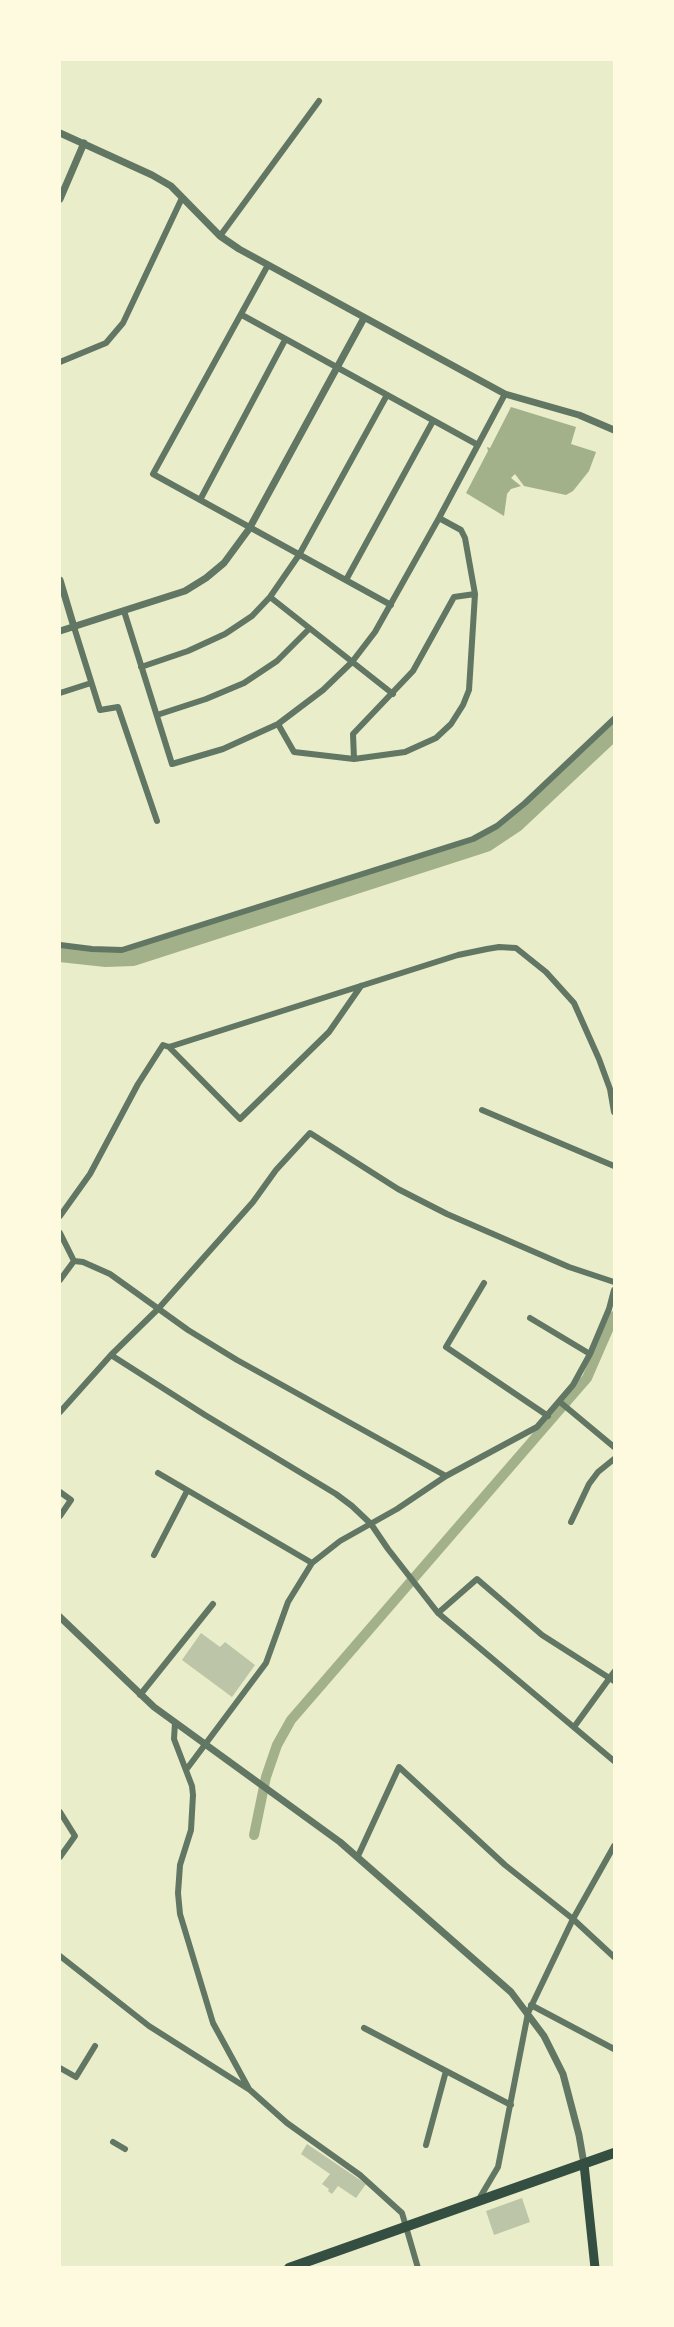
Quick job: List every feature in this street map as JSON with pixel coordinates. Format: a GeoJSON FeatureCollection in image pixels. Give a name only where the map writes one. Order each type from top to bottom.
{"type":"FeatureCollection","features":[{"type":"Feature","properties":{"kind":"highway"},"geometry":{"type":"LineString","coordinates":[[289,2267],[314,2263],[406,2226],[614,2153]]}},
{"type":"Feature","properties":{"kind":"main road"},"geometry":{"type":"LineString","coordinates":[[584,2164],[595,2267]]}},
{"type":"Feature","properties":{"kind":"street"},"geometry":{"type":"LineString","coordinates":[[220,236],[319,101]]}},
{"type":"Feature","properties":{"kind":"street"},"geometry":{"type":"LineString","coordinates":[[60,133],[152,174],[171,186],[220,236],[505,394],[579,415],[614,430]]}},
{"type":"Feature","properties":{"kind":"street"},"geometry":{"type":"LineString","coordinates":[[60,200],[84,143]]}},
{"type":"Feature","properties":{"kind":"street"},"geometry":{"type":"LineString","coordinates":[[60,362],[106,343],[123,323],[181,198]]}},
{"type":"Feature","properties":{"kind":"street"},"geometry":{"type":"LineString","coordinates":[[268,265],[153,474],[391,605]]}},
{"type":"Feature","properties":{"kind":"street"},"geometry":{"type":"LineString","coordinates":[[242,315],[478,445]]}},
{"type":"Feature","properties":{"kind":"street"},"geometry":{"type":"LineString","coordinates":[[60,631],[185,591],[224,564],[249,529],[364,318]]}},
{"type":"Feature","properties":{"kind":"street"},"geometry":{"type":"LineString","coordinates":[[200,499],[285,340]]}},
{"type":"Feature","properties":{"kind":"street"},"geometry":{"type":"LineString","coordinates":[[124,611],[172,764],[223,749],[278,724],[323,690],[352,662],[375,632],[505,394]]}},
{"type":"Feature","properties":{"kind":"street"},"geometry":{"type":"LineString","coordinates":[[141,667],[188,651],[225,634],[251,616],[270,597],[299,555],[387,395]]}},
{"type":"Feature","properties":{"kind":"street"},"geometry":{"type":"LineString","coordinates":[[346,580],[433,421]]}},
{"type":"Feature","properties":{"kind":"street"},"geometry":{"type":"LineString","coordinates":[[278,724],[294,752],[354,759],[405,752],[436,738],[451,724],[469,690],[475,594],[465,538],[461,530],[439,518]]}},
{"type":"Feature","properties":{"kind":"street"},"geometry":{"type":"LineString","coordinates":[[60,580],[100,710],[118,706],[157,821]]}},
{"type":"Feature","properties":{"kind":"street"},"geometry":{"type":"LineString","coordinates":[[354,759],[353,734],[413,671],[454,597],[475,594]]}},
{"type":"Feature","properties":{"kind":"street"},"geometry":{"type":"LineString","coordinates":[[270,597],[393,694]]}},
{"type":"Feature","properties":{"kind":"street"},"geometry":{"type":"LineString","coordinates":[[157,715],[206,699],[253,677],[277,661],[309,629]]}},
{"type":"Feature","properties":{"kind":"street"},"geometry":{"type":"LineString","coordinates":[[60,693],[91,683]]}},
{"type":"Feature","properties":{"kind":"street"},"geometry":{"type":"LineString","coordinates":[[60,945],[122,950],[473,839],[497,827],[614,719]]}},
{"type":"Feature","properties":{"kind":"street"},"geometry":{"type":"LineString","coordinates":[[169,1047],[458,955],[499,947],[516,948],[546,972],[574,1003],[599,1059],[610,1089],[614,1112]]}},
{"type":"Feature","properties":{"kind":"street"},"geometry":{"type":"LineString","coordinates":[[60,1216],[90,1174],[138,1084],[163,1045],[169,1047],[240,1119],[329,1032],[362,986]]}},
{"type":"Feature","properties":{"kind":"street"},"geometry":{"type":"LineString","coordinates":[[482,1110],[614,1166]]}},
{"type":"Feature","properties":{"kind":"street"},"geometry":{"type":"LineString","coordinates":[[60,1412],[111,1355],[158,1309],[310,1133],[398,1189],[447,1214],[569,1267],[614,1282]]}},
{"type":"Feature","properties":{"kind":"street"},"geometry":{"type":"LineString","coordinates":[[60,1233],[74,1261]]}},
{"type":"Feature","properties":{"kind":"street"},"geometry":{"type":"LineString","coordinates":[[60,1280],[74,1261]]}},
{"type":"Feature","properties":{"kind":"street"},"geometry":{"type":"LineString","coordinates":[[74,1261],[83,1262],[110,1274],[188,1330],[279,1384],[446,1476]]}},
{"type":"Feature","properties":{"kind":"street"},"geometry":{"type":"LineString","coordinates":[[484,1283],[446,1347],[548,1416]]}},
{"type":"Feature","properties":{"kind":"street"},"geometry":{"type":"LineString","coordinates":[[186,1770],[203,1751],[205,1744],[266,1663],[288,1602],[312,1563],[340,1541],[372,1524],[446,1476],[530,1433],[563,1404],[590,1354],[614,1290]]}},
{"type":"Feature","properties":{"kind":"street"},"geometry":{"type":"LineString","coordinates":[[530,1318],[590,1354]]}},
{"type":"Feature","properties":{"kind":"street"},"geometry":{"type":"LineString","coordinates":[[111,1355],[336,1494],[372,1524],[438,1614],[614,1760]]}},
{"type":"Feature","properties":{"kind":"street"},"geometry":{"type":"LineString","coordinates":[[563,1404],[614,1447]]}},
{"type":"Feature","properties":{"kind":"street"},"geometry":{"type":"LineString","coordinates":[[571,1522],[589,1483],[614,1459]]}},
{"type":"Feature","properties":{"kind":"street"},"geometry":{"type":"LineString","coordinates":[[158,1473],[312,1563]]}},
{"type":"Feature","properties":{"kind":"street"},"geometry":{"type":"LineString","coordinates":[[154,1555],[187,1491]]}},
{"type":"Feature","properties":{"kind":"street"},"geometry":{"type":"LineString","coordinates":[[60,1492],[71,1500],[60,1516]]}},
{"type":"Feature","properties":{"kind":"street"},"geometry":{"type":"LineString","coordinates":[[438,1614],[477,1579],[542,1635],[613,1677],[574,1727]]}},
{"type":"Feature","properties":{"kind":"street"},"geometry":{"type":"LineString","coordinates":[[140,1695],[213,1604]]}},
{"type":"Feature","properties":{"kind":"street"},"geometry":{"type":"LineString","coordinates":[[60,1617],[140,1695],[358,1856],[529,2009],[614,2049]]}},
{"type":"Feature","properties":{"kind":"street"},"geometry":{"type":"LineString","coordinates":[[175,1723],[174,1739],[192,1786],[194,1809],[191,1830],[180,1865],[180,1914],[213,2023],[250,2091]]}},
{"type":"Feature","properties":{"kind":"street"},"geometry":{"type":"LineString","coordinates":[[358,1856],[399,1767],[505,1865],[573,1919],[614,1957]]}},
{"type":"Feature","properties":{"kind":"street"},"geometry":{"type":"LineString","coordinates":[[60,1812],[75,1836],[60,1857]]}},
{"type":"Feature","properties":{"kind":"street"},"geometry":{"type":"LineString","coordinates":[[478,2201],[498,2167],[529,2009],[573,1919],[614,1846]]}},
{"type":"Feature","properties":{"kind":"street"},"geometry":{"type":"LineString","coordinates":[[60,1956],[149,2026],[250,2091],[287,2123],[360,2175],[402,2213],[418,2267]]}},
{"type":"Feature","properties":{"kind":"street"},"geometry":{"type":"LineString","coordinates":[[529,2009],[563,2074],[584,2164]]}},
{"type":"Feature","properties":{"kind":"street"},"geometry":{"type":"LineString","coordinates":[[364,2028],[511,2105]]}},
{"type":"Feature","properties":{"kind":"street"},"geometry":{"type":"LineString","coordinates":[[60,2068],[76,2077],[95,2046]]}},
{"type":"Feature","properties":{"kind":"street"},"geometry":{"type":"LineString","coordinates":[[426,2145],[446,2071]]}},
{"type":"Feature","properties":{"kind":"street"},"geometry":{"type":"LineString","coordinates":[[113,2142],[125,2149]]}},
{"type":"Feature","properties":{"kind":"shaded area"},"geometry":{"type":"Polygon","coordinates":[[[511,407],[576,427],[571,444],[596,452],[589,471],[573,491],[566,495],[524,486],[515,474],[511,478],[521,486],[511,489],[507,494],[504,516],[466,493],[488,451],[487,447],[490,448],[511,407]]]}},
{"type":"Feature","properties":{"kind":"building"},"geometry":{"type":"Polygon","coordinates":[[[201,1633],[220,1647],[225,1642],[255,1665],[232,1697],[182,1660],[201,1633]]]}},
{"type":"Feature","properties":{"kind":"building"},"geometry":{"type":"Polygon","coordinates":[[[307,2144],[366,2184],[356,2198],[338,2186],[332,2194],[328,2191],[322,2184],[330,2174],[301,2154],[307,2144]]]}},
{"type":"Feature","properties":{"kind":"building"},"geometry":{"type":"Polygon","coordinates":[[[522,2198],[530,2222],[494,2235],[486,2211],[522,2198]]]}},
{"type":"Feature","properties":{"kind":"waterway"},"geometry":{"type":"LineString","coordinates":[[60,953],[106,958],[133,957],[486,843],[516,823],[614,731]]}},
{"type":"Feature","properties":{"kind":"waterway"},"geometry":{"type":"LineString","coordinates":[[254,1835],[266,1777],[277,1745],[291,1720],[587,1378],[614,1316]]}}]}
